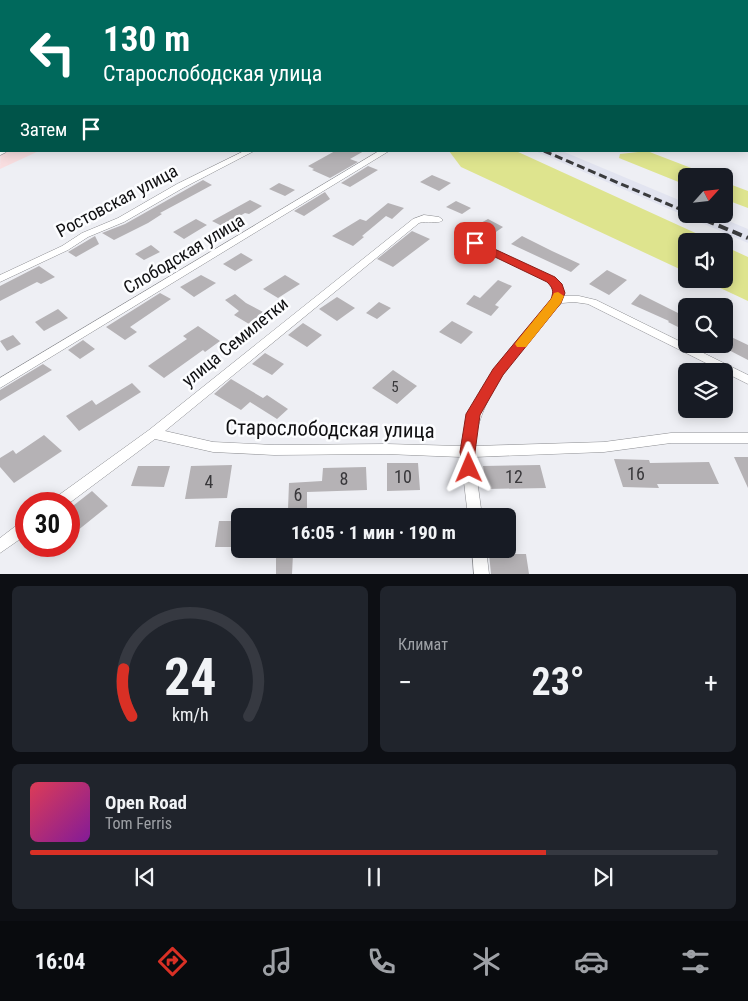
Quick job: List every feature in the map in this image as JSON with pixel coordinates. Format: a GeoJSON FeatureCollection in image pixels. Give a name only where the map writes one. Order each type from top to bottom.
{"type":"FeatureCollection","features":[{"type":"Feature","properties":{"kind":"street","name":"Ростовская улица"},"geometry":{"type":"LineString","coordinates":[[0,279],[65,248],[85,235],[121,220],[180,186],[248,152]]}},
{"type":"Feature","properties":{"kind":"street","name":"Слободская улица"},"geometry":{"type":"LineString","coordinates":[[0,384],[383,152]]}},
{"type":"Feature","properties":{"kind":"street","name":"улица Семилетки"},"geometry":{"type":"LineString","coordinates":[[73,492],[153,434],[416,221],[424,218],[439,220]]}},
{"type":"Feature","properties":{"kind":"street"},"geometry":{"type":"LineString","coordinates":[[474,508],[467,452],[473,414],[493,380],[557,301],[559,293],[558,286],[551,280],[475,243]]}},
{"type":"Feature","properties":{"kind":"street"},"geometry":{"type":"LineString","coordinates":[[557,301],[567,298],[579,298],[592,302],[748,380]]}},
{"type":"Feature","properties":{"kind":"street","name":"Старослободская улица"},"geometry":{"type":"LineString","coordinates":[[153,434],[213,446],[274,450],[386,449],[467,452],[604,448],[671,438],[748,438]]}},
{"type":"Feature","properties":{"kind":"street"},"geometry":{"type":"LineString","coordinates":[[0,546],[15,534]]}},
{"type":"Feature","properties":{"kind":"street"},"geometry":{"type":"LineString","coordinates":[[480,558],[482,574]]}},
{"type":"Feature","properties":{"kind":"shaded area"},"geometry":{"type":"Polygon","coordinates":[[[0,152],[37,152],[0,169],[0,152]]]}},
{"type":"Feature","properties":{"kind":"shaded area"},"geometry":{"type":"Polygon","coordinates":[[[537,152],[564,152],[678,200],[678,213],[537,152]]]}},
{"type":"Feature","properties":{"kind":"shaded area"},"geometry":{"type":"Polygon","coordinates":[[[702,223],[733,223],[748,229],[748,243],[733,237],[733,233],[725,233],[702,223]]]}},
{"type":"Feature","properties":{"kind":"green space"},"geometry":{"type":"Polygon","coordinates":[[[450,152],[518,152],[695,233],[678,233],[678,268],[461,167],[450,152]]]}},
{"type":"Feature","properties":{"kind":"green space"},"geometry":{"type":"Polygon","coordinates":[[[650,152],[691,168],[678,168],[678,182],[619,158],[620,154],[650,152]]]}},
{"type":"Feature","properties":{"kind":"green space"},"geometry":{"type":"Polygon","coordinates":[[[733,185],[748,191],[748,208],[733,202],[733,185]]]}},
{"type":"Feature","properties":{"kind":"green space"},"geometry":{"type":"Polygon","coordinates":[[[733,250],[748,257],[748,301],[720,288],[733,288],[733,250]]]}},
{"type":"Feature","properties":{"kind":"building"},"geometry":{"type":"Polygon","coordinates":[[[333,152],[362,152],[350,159],[358,162],[330,178],[312,170],[314,169],[308,166],[333,152]]]}},
{"type":"Feature","properties":{"kind":"building"},"geometry":{"type":"Polygon","coordinates":[[[368,166],[378,170],[350,187],[341,183],[368,166]]]}},
{"type":"Feature","properties":{"kind":"building"},"geometry":{"type":"Polygon","coordinates":[[[432,175],[451,183],[439,191],[420,182],[432,175]]]}},
{"type":"Feature","properties":{"kind":"building"},"geometry":{"type":"Polygon","coordinates":[[[203,180],[212,185],[160,213],[162,214],[148,223],[114,240],[102,233],[125,224],[203,180]]]}},
{"type":"Feature","properties":{"kind":"building"},"geometry":{"type":"Polygon","coordinates":[[[279,183],[295,190],[285,196],[269,189],[279,183]]]}},
{"type":"Feature","properties":{"kind":"building"},"geometry":{"type":"Polygon","coordinates":[[[325,192],[330,199],[304,216],[294,211],[325,192]]]}},
{"type":"Feature","properties":{"kind":"building"},"geometry":{"type":"Polygon","coordinates":[[[250,200],[262,206],[222,226],[212,221],[250,200]]]}},
{"type":"Feature","properties":{"kind":"building"},"geometry":{"type":"Polygon","coordinates":[[[456,201],[471,208],[462,214],[446,207],[456,201]]]}},
{"type":"Feature","properties":{"kind":"building"},"geometry":{"type":"Polygon","coordinates":[[[388,203],[404,208],[392,219],[386,216],[353,246],[332,236],[360,219],[366,221],[388,203]]]}},
{"type":"Feature","properties":{"kind":"building"},"geometry":{"type":"Polygon","coordinates":[[[196,219],[207,225],[184,239],[173,232],[196,219]]]}},
{"type":"Feature","properties":{"kind":"building"},"geometry":{"type":"Polygon","coordinates":[[[488,219],[503,227],[493,234],[477,225],[488,219]]]}},
{"type":"Feature","properties":{"kind":"building"},"geometry":{"type":"Polygon","coordinates":[[[412,231],[430,239],[393,267],[377,259],[412,231]]]}},
{"type":"Feature","properties":{"kind":"building"},"geometry":{"type":"Polygon","coordinates":[[[95,236],[99,244],[76,257],[68,252],[95,236]]]}},
{"type":"Feature","properties":{"kind":"building"},"geometry":{"type":"Polygon","coordinates":[[[522,236],[580,264],[571,272],[511,244],[522,236]]]}},
{"type":"Feature","properties":{"kind":"building"},"geometry":{"type":"Polygon","coordinates":[[[151,245],[160,252],[144,260],[135,254],[151,245]]]}},
{"type":"Feature","properties":{"kind":"building"},"geometry":{"type":"Polygon","coordinates":[[[241,253],[253,260],[235,271],[223,264],[241,253]]]}},
{"type":"Feature","properties":{"kind":"building"},"geometry":{"type":"Polygon","coordinates":[[[39,266],[55,277],[41,284],[37,282],[0,301],[0,286],[39,266]]]}},
{"type":"Feature","properties":{"kind":"building"},"geometry":{"type":"Polygon","coordinates":[[[607,270],[627,280],[609,295],[589,284],[607,270]]]}},
{"type":"Feature","properties":{"kind":"building"},"geometry":{"type":"Polygon","coordinates":[[[201,275],[216,283],[194,297],[180,287],[201,275]]]}},
{"type":"Feature","properties":{"kind":"building"},"geometry":{"type":"Polygon","coordinates":[[[285,275],[300,284],[278,298],[263,289],[285,275]]]}},
{"type":"Feature","properties":{"kind":"building"},"geometry":{"type":"Polygon","coordinates":[[[498,280],[512,286],[495,305],[499,307],[491,316],[466,304],[474,295],[480,298],[498,280]]]}},
{"type":"Feature","properties":{"kind":"building"},"geometry":{"type":"Polygon","coordinates":[[[160,293],[171,299],[130,327],[137,332],[125,340],[106,327],[160,293]]]}},
{"type":"Feature","properties":{"kind":"building"},"geometry":{"type":"Polygon","coordinates":[[[235,294],[246,303],[263,312],[249,324],[234,315],[239,311],[225,300],[235,294]]]}},
{"type":"Feature","properties":{"kind":"building"},"geometry":{"type":"Polygon","coordinates":[[[640,294],[678,313],[678,327],[669,321],[631,304],[640,294]]]}},
{"type":"Feature","properties":{"kind":"building"},"geometry":{"type":"Polygon","coordinates":[[[337,297],[355,308],[337,321],[319,309],[337,297]]]}},
{"type":"Feature","properties":{"kind":"building"},"geometry":{"type":"Polygon","coordinates":[[[379,302],[391,308],[377,319],[366,313],[379,302]]]}},
{"type":"Feature","properties":{"kind":"building"},"geometry":{"type":"Polygon","coordinates":[[[58,309],[68,318],[44,331],[35,322],[58,309]]]}},
{"type":"Feature","properties":{"kind":"building"},"geometry":{"type":"Polygon","coordinates":[[[452,321],[473,332],[461,344],[439,332],[452,321]]]}},
{"type":"Feature","properties":{"kind":"building"},"geometry":{"type":"Polygon","coordinates":[[[303,323],[322,335],[307,347],[288,335],[303,323]]]}},
{"type":"Feature","properties":{"kind":"building"},"geometry":{"type":"Polygon","coordinates":[[[198,326],[220,341],[205,352],[203,350],[164,378],[148,366],[187,339],[183,336],[198,326]]]}},
{"type":"Feature","properties":{"kind":"building"},"geometry":{"type":"Polygon","coordinates":[[[13,335],[21,344],[7,351],[0,341],[13,335]]]}},
{"type":"Feature","properties":{"kind":"building"},"geometry":{"type":"Polygon","coordinates":[[[733,338],[748,345],[748,360],[733,352],[733,338]]]}},
{"type":"Feature","properties":{"kind":"building"},"geometry":{"type":"Polygon","coordinates":[[[83,340],[95,349],[80,359],[68,350],[83,340]]]}},
{"type":"Feature","properties":{"kind":"building"},"geometry":{"type":"Polygon","coordinates":[[[265,353],[284,364],[272,375],[252,364],[265,353]]]}},
{"type":"Feature","properties":{"kind":"building"},"geometry":{"type":"Polygon","coordinates":[[[43,364],[52,370],[0,401],[0,390],[43,364]]]}},
{"type":"Feature","properties":{"kind":"building"},"geometry":{"type":"Polygon","coordinates":[[[393,370],[417,386],[397,404],[372,388],[393,370]]]}},
{"type":"Feature","properties":{"kind":"building"},"geometry":{"type":"Polygon","coordinates":[[[231,379],[263,398],[267,395],[288,409],[277,419],[250,402],[241,410],[214,394],[231,379]]]}},
{"type":"Feature","properties":{"kind":"building"},"geometry":{"type":"Polygon","coordinates":[[[132,383],[141,392],[79,431],[66,416],[92,400],[96,405],[132,383]]]}},
{"type":"Feature","properties":{"kind":"building"},"geometry":{"type":"Polygon","coordinates":[[[44,435],[62,451],[14,483],[0,467],[0,458],[13,450],[16,454],[44,435]]]}},
{"type":"Feature","properties":{"kind":"building"},"geometry":{"type":"Polygon","coordinates":[[[734,457],[748,457],[748,488],[734,457]]]}},
{"type":"Feature","properties":{"kind":"building"},"geometry":{"type":"Polygon","coordinates":[[[614,459],[649,460],[650,463],[709,462],[719,484],[657,484],[659,488],[623,487],[614,459]]]}},
{"type":"Feature","properties":{"kind":"building"},"geometry":{"type":"Polygon","coordinates":[[[387,463],[418,463],[420,490],[387,491],[387,463]]]}},
{"type":"Feature","properties":{"kind":"building"},"geometry":{"type":"Polygon","coordinates":[[[232,465],[227,498],[185,499],[191,466],[232,465]]]}},
{"type":"Feature","properties":{"kind":"building"},"geometry":{"type":"Polygon","coordinates":[[[540,465],[546,488],[487,489],[483,466],[540,465]]]}},
{"type":"Feature","properties":{"kind":"building"},"geometry":{"type":"Polygon","coordinates":[[[138,466],[170,466],[164,487],[131,486],[138,466]]]}},
{"type":"Feature","properties":{"kind":"building"},"geometry":{"type":"Polygon","coordinates":[[[366,467],[367,490],[307,492],[307,508],[288,508],[289,483],[322,481],[323,468],[366,467]]]}},
{"type":"Feature","properties":{"kind":"building"},"geometry":{"type":"Polygon","coordinates":[[[92,491],[108,506],[80,529],[80,500],[92,491]]]}},
{"type":"Feature","properties":{"kind":"building"},"geometry":{"type":"Polygon","coordinates":[[[219,521],[231,521],[231,547],[215,547],[219,521]]]}},
{"type":"Feature","properties":{"kind":"building"},"geometry":{"type":"Polygon","coordinates":[[[516,554],[526,554],[529,574],[491,574],[489,558],[516,558],[516,554]]]}},
{"type":"Feature","properties":{"kind":"building"},"geometry":{"type":"Polygon","coordinates":[[[276,558],[293,558],[292,574],[276,574],[276,558]]]}},
{"type":"Feature","properties":{"kind":"railway"},"geometry":{"type":"LineString","coordinates":[[546,152],[678,208]]}},
{"type":"Feature","properties":{"kind":"railway"},"geometry":{"type":"LineString","coordinates":[[712,223],[748,238]]}},
{"type":"Feature","properties":{"kind":"slow traffic"},"geometry":{"type":"LineString","coordinates":[[521,344],[557,301],[558,296]]}},
{"type":"Feature","properties":{"kind":"route"},"geometry":{"type":"LineString","coordinates":[[469,468],[467,452],[473,414],[498,372],[557,301],[559,293],[558,286],[551,280],[475,243]]}}]}
